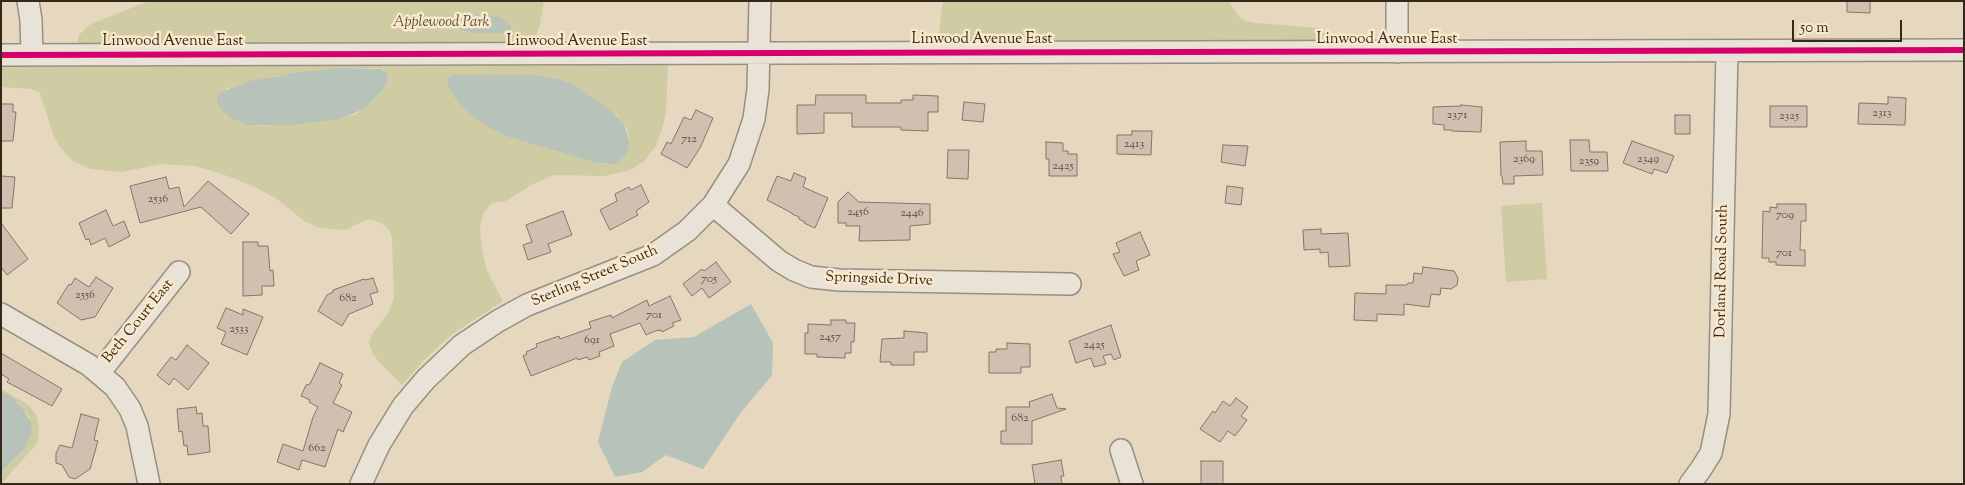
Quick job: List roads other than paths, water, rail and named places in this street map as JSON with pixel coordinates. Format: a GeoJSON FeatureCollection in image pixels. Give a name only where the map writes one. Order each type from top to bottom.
{"type":"FeatureCollection","features":[{"type":"Feature","properties":{"kind":"street"},"geometry":{"type":"LineString","coordinates":[[28,1],[31,20],[32,55]]}},
{"type":"Feature","properties":{"kind":"street","name":"Sterling Street South"},"geometry":{"type":"LineString","coordinates":[[361,484],[379,445],[403,406],[433,372],[462,345],[498,321],[527,305],[653,255],[687,231],[712,205],[737,168],[750,136],[758,96],[760,1]]}},
{"type":"Feature","properties":{"kind":"street"},"geometry":{"type":"LineString","coordinates":[[1397,1],[1397,52]]}},
{"type":"Feature","properties":{"kind":"street","name":"Dorland Road South"},"geometry":{"type":"LineString","coordinates":[[1690,484],[1711,453],[1720,405],[1727,50]]}},
{"type":"Feature","properties":{"kind":"street","name":"Linwood Avenue East"},"geometry":{"type":"LineString","coordinates":[[1,55],[1964,50]]}},
{"type":"Feature","properties":{"kind":"street","name":"Springside Drive"},"geometry":{"type":"LineString","coordinates":[[712,205],[779,260],[794,270],[811,277],[839,280],[1070,284]]}},
{"type":"Feature","properties":{"kind":"street","name":"Beth Court East"},"geometry":{"type":"LineString","coordinates":[[100,372],[179,272]]}},
{"type":"Feature","properties":{"kind":"street"},"geometry":{"type":"LineString","coordinates":[[1,314],[100,372],[115,387],[133,417],[139,434],[149,484]]}},
{"type":"Feature","properties":{"kind":"street"},"geometry":{"type":"LineString","coordinates":[[1121,450],[1132,484]]}},
{"type":"Feature","properties":{"kind":"park label","name":"Applewood Park"},"geometry":{"type":"Point","coordinates":[441,23]}}]}
